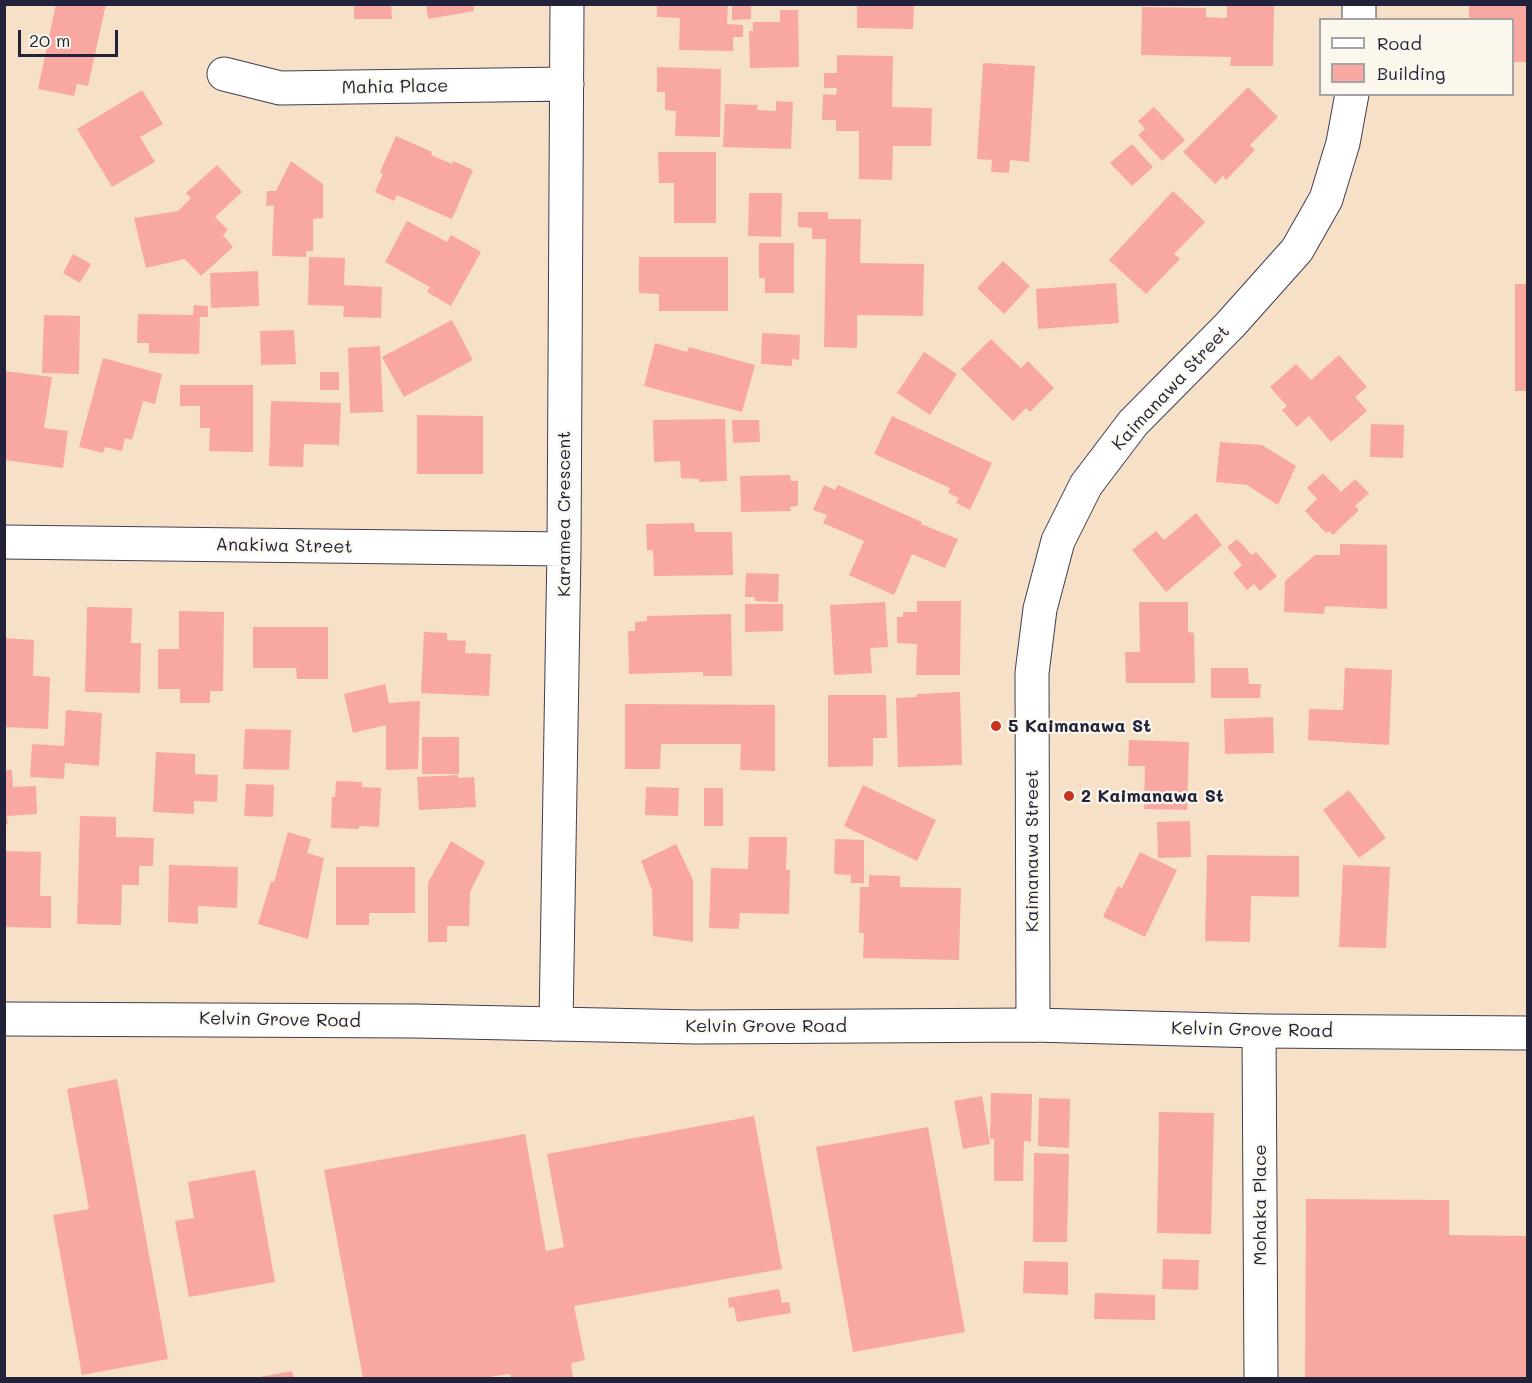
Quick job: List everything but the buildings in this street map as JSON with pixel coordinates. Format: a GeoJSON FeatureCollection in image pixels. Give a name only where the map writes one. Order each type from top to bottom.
{"type":"FeatureCollection","features":[{"type":"Feature","properties":{"kind":"street","name":"Karamea Crescent"},"geometry":{"type":"LineString","coordinates":[[556,1024],[564,549],[567,4]]}},
{"type":"Feature","properties":{"kind":"street","name":"Mahia Place"},"geometry":{"type":"LineString","coordinates":[[224,74],[280,88],[567,84]]}},
{"type":"Feature","properties":{"kind":"street","name":"Kaimanawa Street"},"geometry":{"type":"LineString","coordinates":[[1033,1025],[1032,673],[1040,609],[1058,542],[1086,485],[1133,423],[1230,325],[1297,250],[1326,199],[1343,143],[1352,96]]}},
{"type":"Feature","properties":{"kind":"street","name":"Anakiwa Street"},"geometry":{"type":"LineString","coordinates":[[4,542],[564,549]]}},
{"type":"Feature","properties":{"kind":"street","name":"Kelvin Grove Road"},"geometry":{"type":"LineString","coordinates":[[4,1019],[344,1021],[696,1027],[1033,1025],[1259,1031],[1527,1032]]}},
{"type":"Feature","properties":{"kind":"street","name":"Mohaka Place"},"geometry":{"type":"LineString","coordinates":[[1259,1031],[1261,1378]]}},
{"type":"Feature","properties":{"kind":"place","name":"5 Kaimanawa St"},"geometry":{"type":"Point","coordinates":[996,726]}},
{"type":"Feature","properties":{"kind":"place","name":"2 Kaimanawa St"},"geometry":{"type":"Point","coordinates":[1069,796]}}]}
